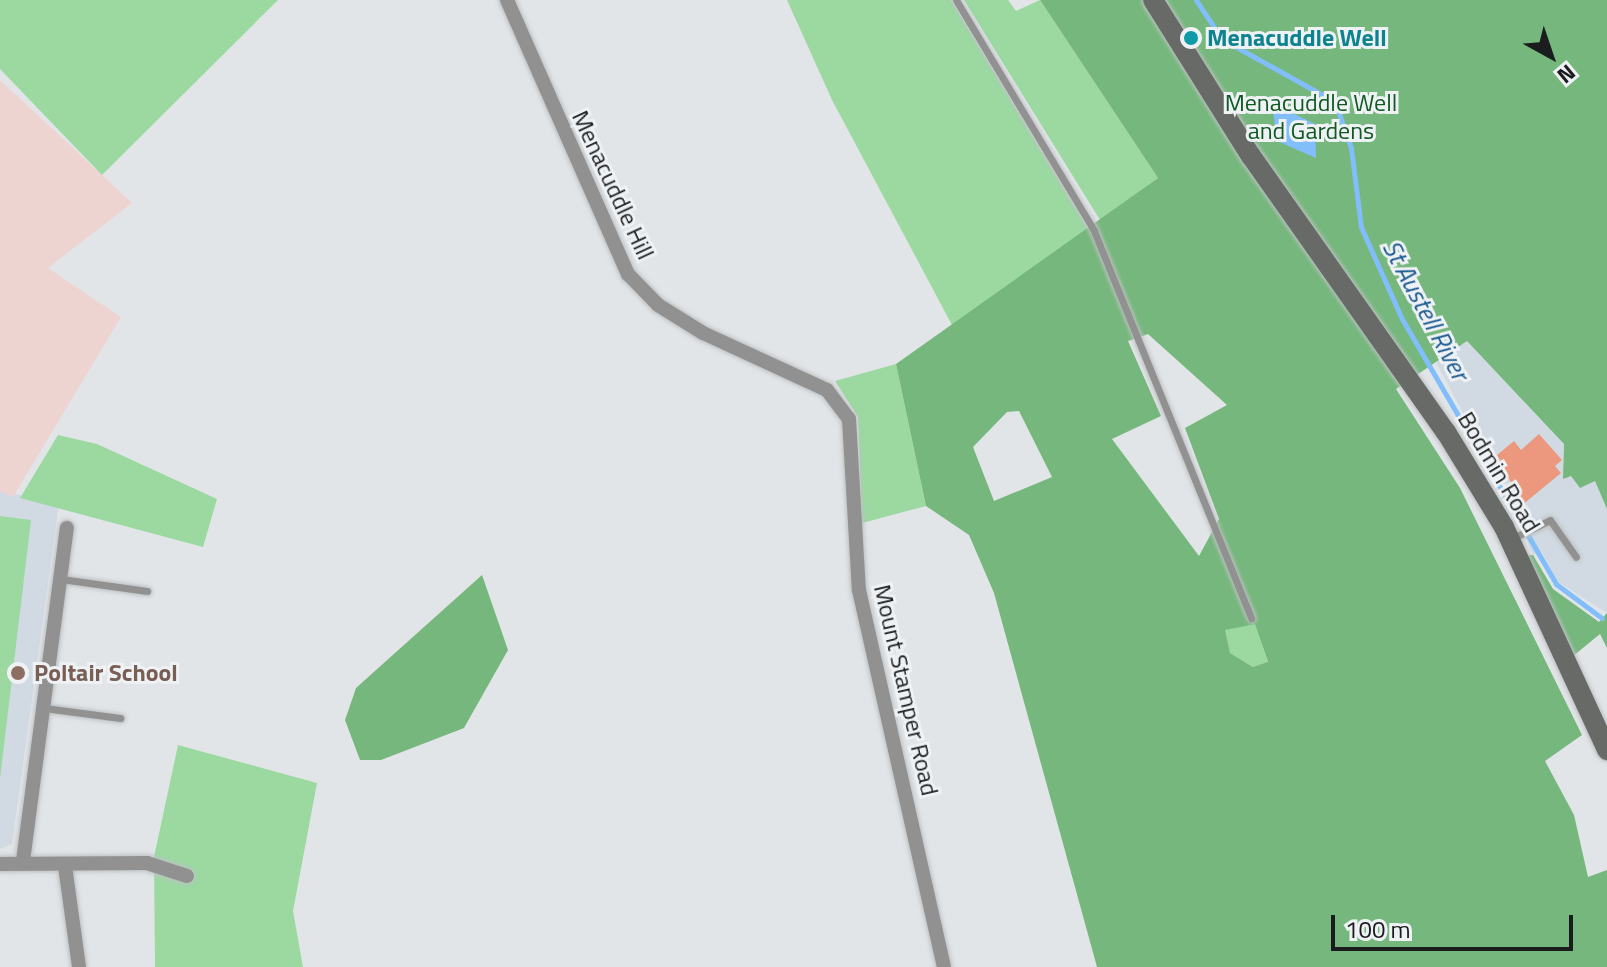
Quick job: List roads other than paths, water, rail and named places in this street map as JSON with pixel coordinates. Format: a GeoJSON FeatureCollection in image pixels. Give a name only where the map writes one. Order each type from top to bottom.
{"type":"FeatureCollection","features":[{"type":"Feature","properties":{"kind":"main road","name":"Bodmin Road"},"geometry":{"type":"LineString","coordinates":[[1153,0],[1251,156],[1446,432],[1515,536],[1607,750]]}},
{"type":"Feature","properties":{"kind":"street","name":"Menacuddle Hill"},"geometry":{"type":"LineString","coordinates":[[507,0],[628,274],[658,305],[703,333],[827,390],[849,419]]}},
{"type":"Feature","properties":{"kind":"street","name":"Mount Stamper Road"},"geometry":{"type":"LineString","coordinates":[[849,419],[859,590],[944,967]]}},
{"type":"Feature","properties":{"kind":"street"},"geometry":{"type":"LineString","coordinates":[[23,861],[67,528]]}},
{"type":"Feature","properties":{"kind":"street"},"geometry":{"type":"LineString","coordinates":[[0,864],[23,861],[65,866],[147,863],[187,876]]}},
{"type":"Feature","properties":{"kind":"street"},"geometry":{"type":"LineString","coordinates":[[65,866],[79,967]]}},
{"type":"Feature","properties":{"kind":"lane"},"geometry":{"type":"LineString","coordinates":[[956,0],[1094,231],[1251,618]]}},
{"type":"Feature","properties":{"kind":"lane"},"geometry":{"type":"LineString","coordinates":[[1515,536],[1535,524],[1550,520],[1576,557]]}},
{"type":"Feature","properties":{"kind":"lane"},"geometry":{"type":"LineString","coordinates":[[61,579],[147,591]]}},
{"type":"Feature","properties":{"kind":"lane"},"geometry":{"type":"LineString","coordinates":[[44,708],[120,718]]}},
{"type":"Feature","properties":{"kind":"water"},"geometry":{"type":"Polygon","coordinates":[[[1272,103],[1315,124],[1316,158],[1277,141],[1272,103]]]}},
{"type":"Feature","properties":{"kind":"waterway","name":"St Austell River"},"geometry":{"type":"LineString","coordinates":[[1196,0],[1222,39],[1335,102],[1351,148],[1361,227],[1402,319],[1556,584],[1602,618]]}},
{"type":"Feature","properties":{"kind":"place","name":"Menacuddle Well"},"geometry":{"type":"Point","coordinates":[1191,38]}},
{"type":"Feature","properties":{"kind":"place","name":"Poltair School"},"geometry":{"type":"Point","coordinates":[18,673]}},
{"type":"Feature","properties":{"kind":"park label","name":"Menacuddle Well and Gardens"},"geometry":{"type":"Point","coordinates":[1311,117]}}]}
